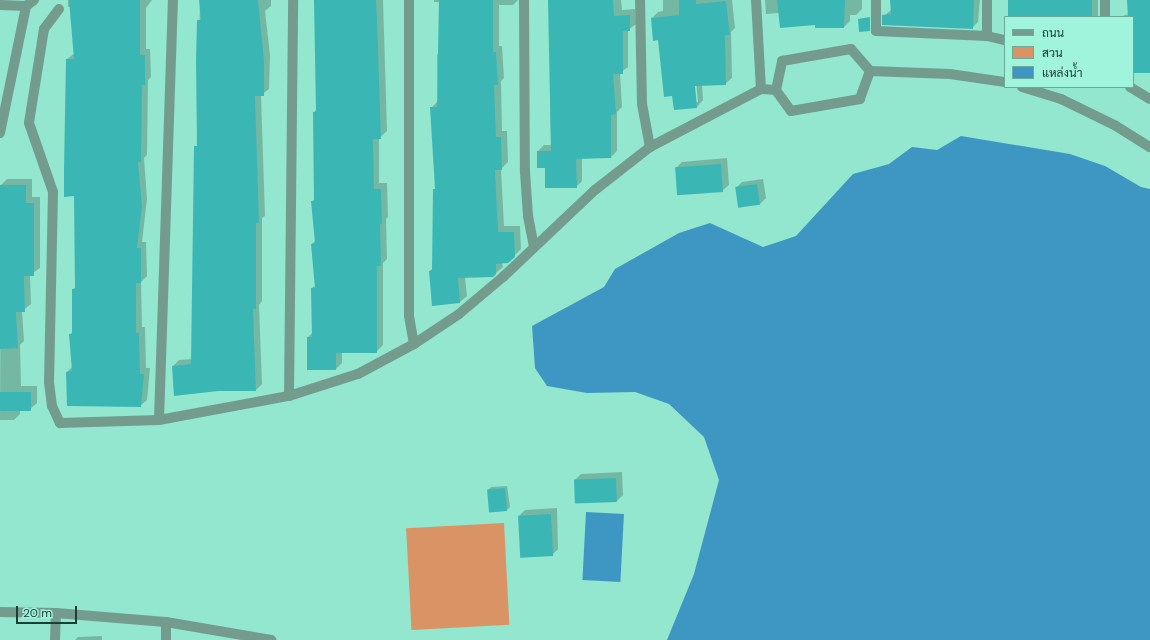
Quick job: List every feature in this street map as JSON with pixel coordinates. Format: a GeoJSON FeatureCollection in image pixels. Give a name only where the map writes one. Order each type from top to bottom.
{"type":"FeatureCollection","features":[{"type":"Feature","properties":{"kind":"street"},"geometry":{"type":"LineString","coordinates":[[159,420],[173,0]]}},
{"type":"Feature","properties":{"kind":"street"},"geometry":{"type":"LineString","coordinates":[[289,396],[293,0]]}},
{"type":"Feature","properties":{"kind":"street"},"geometry":{"type":"LineString","coordinates":[[409,0],[409,316],[414,344]]}},
{"type":"Feature","properties":{"kind":"street"},"geometry":{"type":"LineString","coordinates":[[524,0],[525,172],[528,216],[534,246]]}},
{"type":"Feature","properties":{"kind":"street"},"geometry":{"type":"LineString","coordinates":[[640,0],[642,104],[650,147]]}},
{"type":"Feature","properties":{"kind":"street"},"geometry":{"type":"LineString","coordinates":[[756,0],[761,89]]}},
{"type":"Feature","properties":{"kind":"street"},"geometry":{"type":"LineString","coordinates":[[876,0],[876,32],[987,36],[1004,40]]}},
{"type":"Feature","properties":{"kind":"street"},"geometry":{"type":"LineString","coordinates":[[986,0],[987,36]]}},
{"type":"Feature","properties":{"kind":"street"},"geometry":{"type":"LineString","coordinates":[[1105,0],[1105,16]]}},
{"type":"Feature","properties":{"kind":"street"},"geometry":{"type":"LineString","coordinates":[[0,5],[30,3],[0,133]]}},
{"type":"Feature","properties":{"kind":"street"},"geometry":{"type":"LineString","coordinates":[[59,9],[44,29],[29,123],[53,192],[50,319],[52,406],[60,424],[159,420],[289,396],[339,382],[414,344],[459,314],[595,190],[650,147],[761,89],[776,90]]}},
{"type":"Feature","properties":{"kind":"street"},"geometry":{"type":"LineString","coordinates":[[870,71],[860,99],[791,111],[776,90],[782,61],[851,49],[870,71],[950,74],[1004,82]]}},
{"type":"Feature","properties":{"kind":"street"},"geometry":{"type":"LineString","coordinates":[[1025,88],[1061,99],[1116,126],[1150,147]]}},
{"type":"Feature","properties":{"kind":"street"},"geometry":{"type":"LineString","coordinates":[[1132,88],[1150,99]]}},
{"type":"Feature","properties":{"kind":"street"},"geometry":{"type":"LineString","coordinates":[[0,612],[56,613],[166,622],[270,640]]}},
{"type":"Feature","properties":{"kind":"street"},"geometry":{"type":"LineString","coordinates":[[55,640],[56,613]]}},
{"type":"Feature","properties":{"kind":"street"},"geometry":{"type":"LineString","coordinates":[[166,622],[166,640]]}},
{"type":"Feature","properties":{"kind":"green space"},"geometry":{"type":"Polygon","coordinates":[[[504,523],[509,625],[411,630],[406,528],[504,523]]]}},
{"type":"Feature","properties":{"kind":"water"},"geometry":{"type":"Polygon","coordinates":[[[961,136],[1070,154],[1105,166],[1141,187],[1150,189],[1150,640],[667,640],[694,574],[719,480],[704,437],[669,404],[635,392],[587,393],[547,386],[535,368],[532,326],[604,287],[615,269],[679,233],[710,223],[763,247],[796,236],[853,174],[889,164],[912,147],[937,150],[961,136]]]}},
{"type":"Feature","properties":{"kind":"water"},"geometry":{"type":"Polygon","coordinates":[[[586,512],[624,514],[620,582],[582,580],[586,512]]]}},
{"type":"Feature","properties":{"kind":"building"},"geometry":{"type":"Polygon","coordinates":[[[69,0],[140,0],[140,55],[145,55],[145,85],[142,85],[141,162],[138,162],[142,206],[137,248],[141,248],[141,283],[136,283],[136,333],[139,333],[140,374],[144,374],[141,407],[67,406],[66,372],[72,371],[69,334],[72,334],[72,289],[75,289],[74,196],[64,197],[66,59],[74,59],[69,0]]]}},
{"type":"Feature","properties":{"kind":"building"},"geometry":{"type":"Polygon","coordinates":[[[199,0],[258,0],[264,61],[264,96],[255,96],[259,223],[256,223],[256,309],[253,309],[256,391],[218,391],[174,396],[172,366],[191,364],[194,146],[197,146],[197,20],[201,20],[199,0]]]}},
{"type":"Feature","properties":{"kind":"building"},"geometry":{"type":"Polygon","coordinates":[[[314,0],[376,0],[381,139],[373,139],[374,189],[381,189],[382,224],[380,224],[381,266],[377,266],[377,353],[336,353],[336,370],[307,370],[307,337],[312,337],[311,288],[315,288],[311,244],[315,243],[311,201],[314,201],[313,112],[316,112],[314,0]]]}},
{"type":"Feature","properties":{"kind":"building"},"geometry":{"type":"Polygon","coordinates":[[[439,0],[493,0],[493,52],[496,52],[498,85],[494,85],[496,137],[501,137],[502,170],[495,170],[498,232],[514,232],[515,257],[508,263],[496,264],[496,274],[493,277],[458,278],[460,303],[432,306],[429,271],[432,270],[433,189],[435,189],[430,107],[437,107],[439,0]]]}},
{"type":"Feature","properties":{"kind":"building"},"geometry":{"type":"Polygon","coordinates":[[[548,0],[613,0],[614,16],[630,15],[630,31],[623,31],[623,74],[613,74],[616,114],[611,115],[611,158],[576,159],[577,188],[545,188],[545,168],[537,168],[537,151],[551,151],[548,0]]]}},
{"type":"Feature","properties":{"kind":"building"},"geometry":{"type":"Polygon","coordinates":[[[679,0],[696,0],[696,4],[726,1],[730,35],[725,35],[726,85],[695,86],[697,108],[674,110],[672,96],[664,97],[658,40],[653,41],[651,18],[679,15],[679,0]]]}},
{"type":"Feature","properties":{"kind":"building"},"geometry":{"type":"Polygon","coordinates":[[[777,0],[845,0],[844,28],[815,28],[815,25],[780,28],[777,0]]]}},
{"type":"Feature","properties":{"kind":"building"},"geometry":{"type":"Polygon","coordinates":[[[890,0],[974,0],[973,29],[882,25],[882,15],[891,14],[890,0]]]}},
{"type":"Feature","properties":{"kind":"building"},"geometry":{"type":"Polygon","coordinates":[[[1008,0],[1092,0],[1092,16],[1008,16],[1008,0]]]}},
{"type":"Feature","properties":{"kind":"building"},"geometry":{"type":"Polygon","coordinates":[[[1127,0],[1150,0],[1150,73],[1134,73],[1134,16],[1128,16],[1127,0]]]}},
{"type":"Feature","properties":{"kind":"building"},"geometry":{"type":"Polygon","coordinates":[[[870,17],[870,31],[859,32],[858,19],[870,17]]]}},
{"type":"Feature","properties":{"kind":"building"},"geometry":{"type":"Polygon","coordinates":[[[721,164],[723,192],[677,195],[675,167],[721,164]]]}},
{"type":"Feature","properties":{"kind":"building"},"geometry":{"type":"Polygon","coordinates":[[[757,184],[760,205],[738,208],[735,187],[757,184]]]}},
{"type":"Feature","properties":{"kind":"building"},"geometry":{"type":"Polygon","coordinates":[[[0,185],[26,185],[26,203],[34,203],[34,276],[24,276],[25,312],[16,312],[18,348],[0,349],[0,185]]]}},
{"type":"Feature","properties":{"kind":"building"},"geometry":{"type":"Polygon","coordinates":[[[0,392],[31,392],[31,411],[0,411],[0,392]]]}},
{"type":"Feature","properties":{"kind":"building"},"geometry":{"type":"Polygon","coordinates":[[[616,478],[617,502],[575,503],[574,479],[616,478]]]}},
{"type":"Feature","properties":{"kind":"building"},"geometry":{"type":"Polygon","coordinates":[[[505,488],[507,511],[489,512],[487,490],[505,488]]]}},
{"type":"Feature","properties":{"kind":"building"},"geometry":{"type":"Polygon","coordinates":[[[551,514],[553,556],[520,558],[518,516],[551,514]]]}}]}
